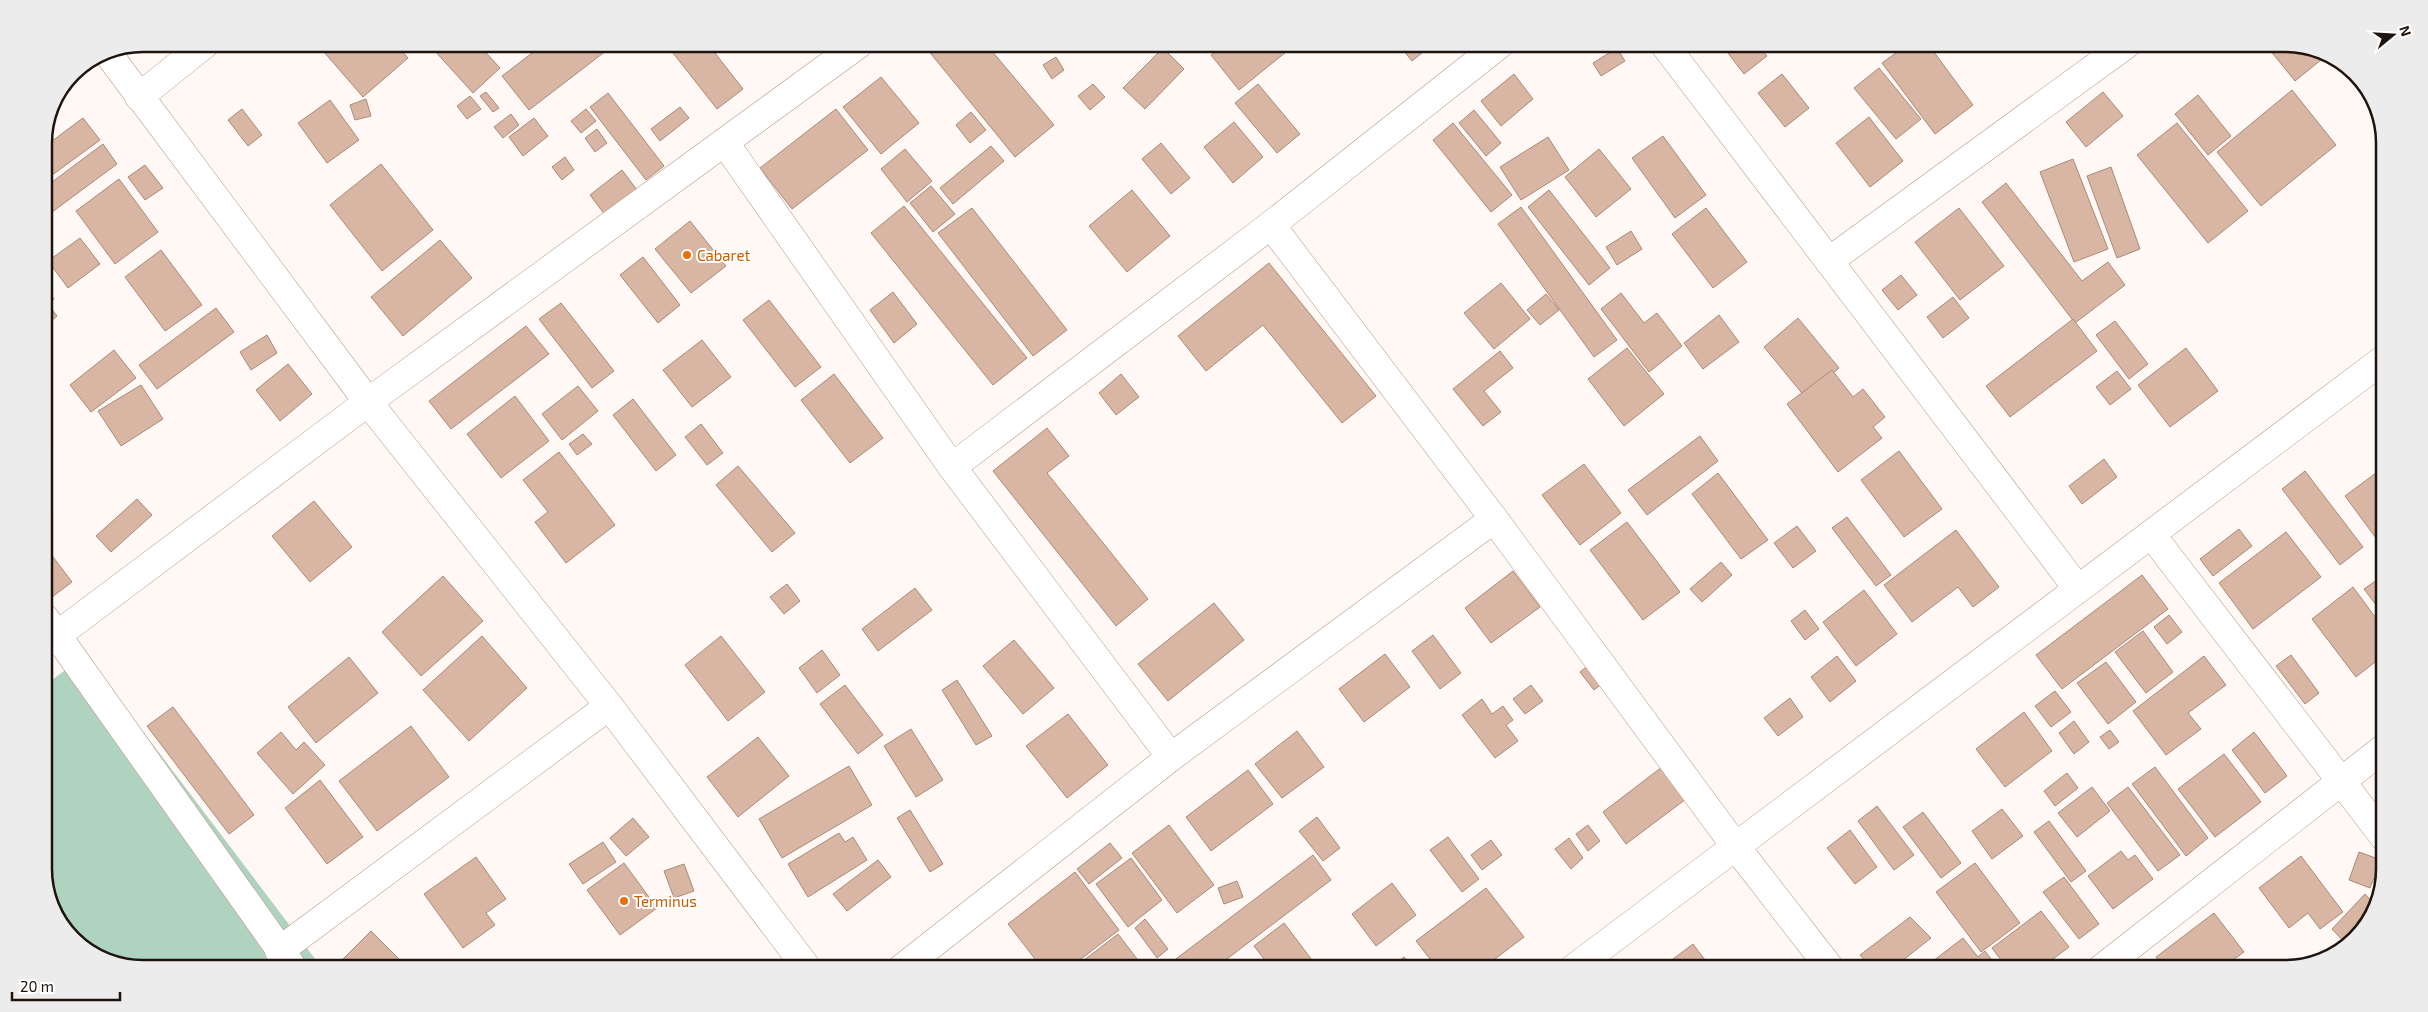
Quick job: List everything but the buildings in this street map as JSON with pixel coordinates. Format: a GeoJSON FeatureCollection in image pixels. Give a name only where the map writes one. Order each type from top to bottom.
{"type":"FeatureCollection","features":[{"type":"Feature","properties":{"kind":"street"},"geometry":{"type":"LineString","coordinates":[[952,468],[1271,225],[1489,52]]}},
{"type":"Feature","properties":{"kind":"street"},"geometry":{"type":"LineString","coordinates":[[1670,52],[2078,589]]}},
{"type":"Feature","properties":{"kind":"street"},"geometry":{"type":"LineString","coordinates":[[1829,261],[2116,52]]}},
{"type":"Feature","properties":{"kind":"street"},"geometry":{"type":"LineString","coordinates":[[139,97],[195,53]]}},
{"type":"Feature","properties":{"kind":"street"},"geometry":{"type":"LineString","coordinates":[[53,630],[726,143],[847,53]]}},
{"type":"Feature","properties":{"kind":"street"},"geometry":{"type":"LineString","coordinates":[[111,58],[368,402],[609,706],[800,959]]}},
{"type":"Feature","properties":{"kind":"street"},"geometry":{"type":"LineString","coordinates":[[726,143],[952,468],[1171,757]]}},
{"type":"Feature","properties":{"kind":"street"},"geometry":{"type":"LineString","coordinates":[[1271,225],[1494,519],[1736,847],[1823,959]]}},
{"type":"Feature","properties":{"kind":"street"},"geometry":{"type":"LineString","coordinates":[[1586,959],[2375,366]]}},
{"type":"Feature","properties":{"kind":"street"},"geometry":{"type":"LineString","coordinates":[[913,959],[1171,757],[1494,519]]}},
{"type":"Feature","properties":{"kind":"street"},"geometry":{"type":"LineString","coordinates":[[2151,534],[2376,827]]}},
{"type":"Feature","properties":{"kind":"street"},"geometry":{"type":"LineString","coordinates":[[53,639],[285,959]]}},
{"type":"Feature","properties":{"kind":"street"},"geometry":{"type":"LineString","coordinates":[[287,959],[609,706]]}},
{"type":"Feature","properties":{"kind":"street"},"geometry":{"type":"LineString","coordinates":[[2113,959],[2376,754]]}},
{"type":"Feature","properties":{"kind":"green space"},"geometry":{"type":"Polygon","coordinates":[[[85,655],[315,959],[131,959],[108,953],[79,933],[59,904],[54,886],[53,679],[85,655]]]}},
{"type":"Feature","properties":{"kind":"place","name":"Cabaret"},"geometry":{"type":"Point","coordinates":[687,255]}},
{"type":"Feature","properties":{"kind":"place","name":"Terminus"},"geometry":{"type":"Point","coordinates":[624,901]}}]}
